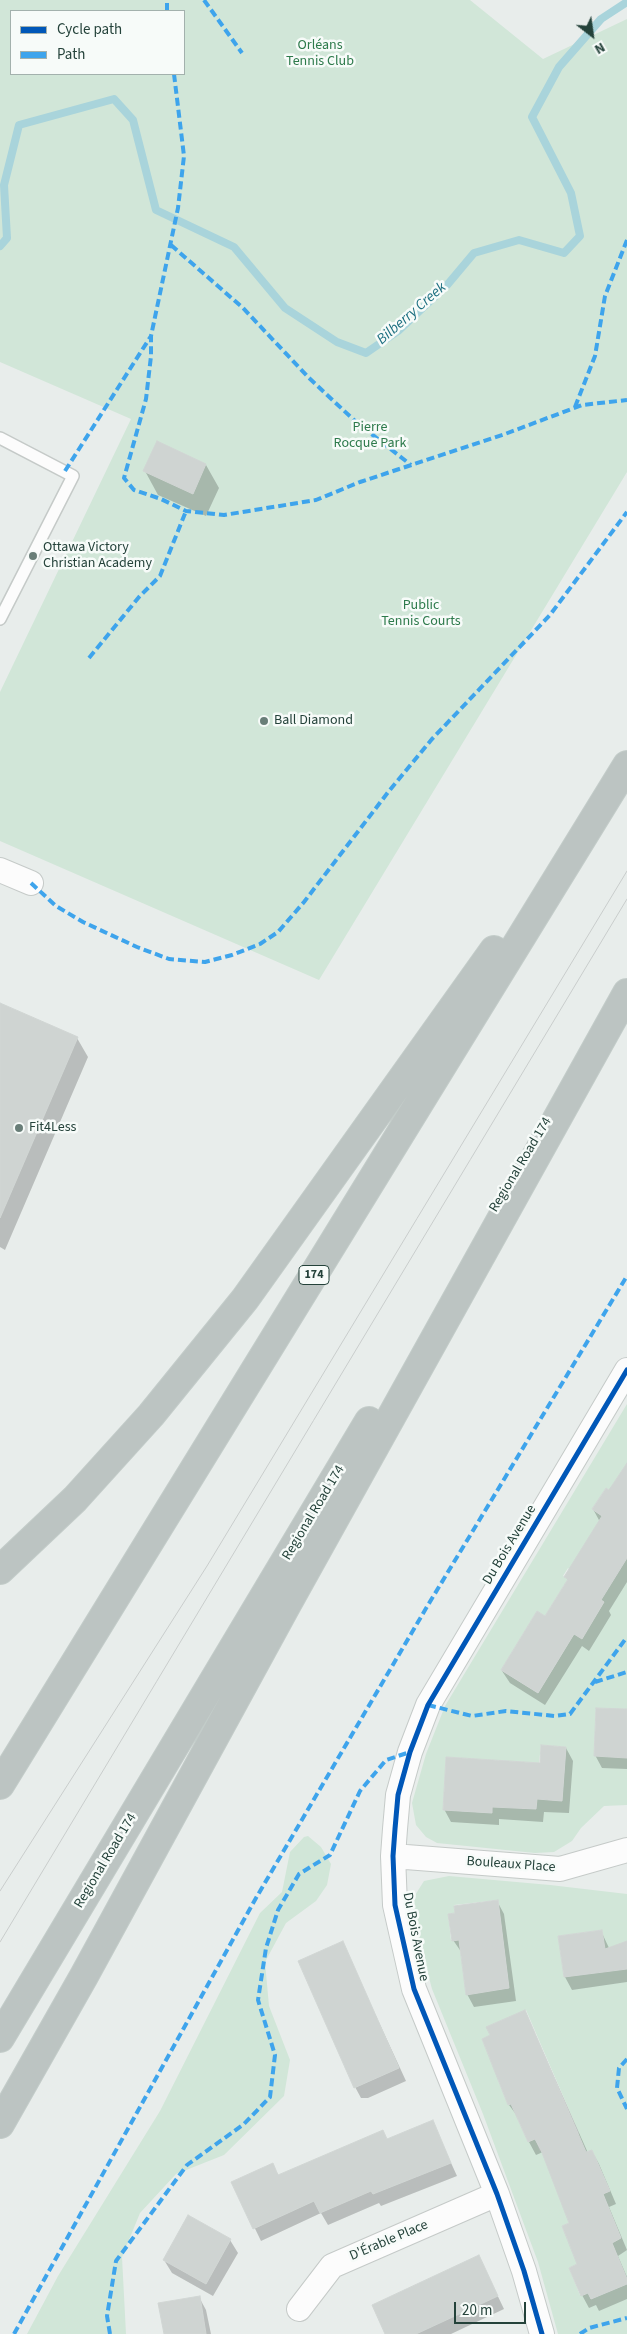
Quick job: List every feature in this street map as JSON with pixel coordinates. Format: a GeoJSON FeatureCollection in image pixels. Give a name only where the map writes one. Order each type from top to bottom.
{"type":"FeatureCollection","features":[{"type":"Feature","properties":{"kind":"highway"},"geometry":{"type":"LineString","coordinates":[[0,1570],[75,1499],[138,1429],[245,1299],[566,850],[627,754]]}},
{"type":"Feature","properties":{"kind":"highway","name":"174"},"geometry":{"type":"LineString","coordinates":[[0,1785],[627,765]]}},
{"type":"Feature","properties":{"kind":"highway","name":"Regional Road 174"},"geometry":{"type":"LineString","coordinates":[[0,2038],[627,988]]}},
{"type":"Feature","properties":{"kind":"highway"},"geometry":{"type":"LineString","coordinates":[[0,2124],[627,993]]}},
{"type":"Feature","properties":{"kind":"highway"},"geometry":{"type":"LineString","coordinates":[[0,2043],[19,2007]]}},
{"type":"Feature","properties":{"kind":"street"},"geometry":{"type":"LineString","coordinates":[[0,870],[31,883]]}},
{"type":"Feature","properties":{"kind":"street","name":"Du Bois Avenue"},"geometry":{"type":"LineString","coordinates":[[542,2334],[524,2272],[497,2194],[414,1989],[395,1906],[393,1856],[398,1795],[410,1752],[428,1705],[627,1370]]}},
{"type":"Feature","properties":{"kind":"street","name":"Bouleaux Place"},"geometry":{"type":"LineString","coordinates":[[393,1856],[560,1870],[627,1850]]}},
{"type":"Feature","properties":{"kind":"street","name":"D'Érable Place"},"geometry":{"type":"LineString","coordinates":[[299,2309],[332,2266],[497,2194]]}},
{"type":"Feature","properties":{"kind":"lane"},"geometry":{"type":"LineString","coordinates":[[0,438],[73,476],[0,618]]}},
{"type":"Feature","properties":{"kind":"green space","name":"Pierre Rocque Park"},"geometry":{"type":"Polygon","coordinates":[[[0,0],[470,0],[543,59],[627,19],[627,472],[319,980],[0,841],[0,692],[131,419],[0,362],[0,0]]]}},
{"type":"Feature","properties":{"kind":"green space"},"geometry":{"type":"Polygon","coordinates":[[[627,1404],[627,1467],[613,1492],[606,1488],[592,1509],[627,1533],[627,1709],[596,1708],[594,1755],[627,1758],[627,1805],[604,1806],[581,1828],[572,1841],[554,1852],[535,1853],[437,1843],[426,1837],[416,1825],[412,1803],[426,1754],[445,1706],[627,1404]],[[568,1568],[563,1576],[568,1579],[545,1616],[537,1611],[501,1670],[538,1693],[574,1634],[582,1638],[604,1602],[568,1568]],[[541,1745],[539,1763],[446,1757],[443,1810],[492,1813],[493,1805],[522,1800],[522,1809],[536,1809],[538,1788],[549,1788],[548,1800],[562,1801],[566,1747],[541,1745]]]}},
{"type":"Feature","properties":{"kind":"green space"},"geometry":{"type":"Polygon","coordinates":[[[308,1836],[321,1847],[331,1864],[327,1885],[316,1901],[286,1923],[265,1962],[269,2006],[290,2060],[284,2096],[224,2155],[176,2174],[140,2213],[122,2257],[126,2334],[27,2334],[58,2276],[160,2111],[260,1913],[282,1892],[290,1852],[304,1837],[308,1836]]]}},
{"type":"Feature","properties":{"kind":"green space"},"geometry":{"type":"Polygon","coordinates":[[[449,1876],[627,1894],[627,2279],[612,2243],[621,2238],[603,2194],[610,2191],[592,2150],[554,2165],[569,2223],[562,2226],[578,2264],[569,2268],[580,2295],[588,2293],[591,2299],[627,2284],[627,2334],[558,2334],[538,2262],[483,2114],[432,1989],[414,1921],[412,1900],[424,1881],[449,1876]],[[498,1900],[454,1905],[455,1913],[448,1914],[451,1940],[459,1940],[466,1994],[509,1988],[498,1900]],[[602,1930],[558,1936],[564,1977],[607,1971],[602,1930]],[[526,2010],[487,2027],[490,2035],[482,2039],[493,2066],[507,2076],[498,2080],[508,2105],[517,2101],[518,2120],[528,2142],[535,2139],[540,2151],[579,2133],[526,2010]]]}},
{"type":"Feature","properties":{"kind":"building"},"geometry":{"type":"Polygon","coordinates":[[[157,441],[206,464],[193,494],[143,471],[157,441]]]}},
{"type":"Feature","properties":{"kind":"building","name":"Fit4Less"},"geometry":{"type":"Polygon","coordinates":[[[0,1003],[78,1037],[0,1218],[0,1003]]]}},
{"type":"Feature","properties":{"kind":"building"},"geometry":{"type":"Polygon","coordinates":[[[627,1463],[627,1558],[601,1600],[604,1602],[582,1639],[574,1634],[538,1693],[501,1670],[537,1611],[545,1616],[568,1579],[564,1577],[602,1516],[592,1509],[606,1488],[609,1490],[627,1463]]]}},
{"type":"Feature","properties":{"kind":"building"},"geometry":{"type":"Polygon","coordinates":[[[596,1708],[627,1709],[627,1758],[594,1756],[596,1708]]]}},
{"type":"Feature","properties":{"kind":"building"},"geometry":{"type":"Polygon","coordinates":[[[541,1745],[566,1747],[562,1801],[537,1799],[536,1809],[492,1807],[492,1813],[443,1810],[446,1757],[540,1763],[541,1745]]]}},
{"type":"Feature","properties":{"kind":"building"},"geometry":{"type":"Polygon","coordinates":[[[498,1900],[509,1988],[466,1995],[459,1940],[452,1941],[448,1914],[455,1913],[454,1906],[498,1900]]]}},
{"type":"Feature","properties":{"kind":"building"},"geometry":{"type":"Polygon","coordinates":[[[602,1930],[605,1949],[627,1941],[627,1969],[564,1977],[558,1936],[602,1930]]]}},
{"type":"Feature","properties":{"kind":"building"},"geometry":{"type":"Polygon","coordinates":[[[343,1941],[399,2068],[354,2088],[298,1961],[343,1941]]]}},
{"type":"Feature","properties":{"kind":"building"},"geometry":{"type":"Polygon","coordinates":[[[525,2010],[586,2152],[592,2150],[610,2191],[603,2194],[621,2238],[612,2243],[627,2279],[627,2284],[591,2299],[588,2293],[581,2296],[569,2268],[577,2264],[562,2226],[569,2223],[541,2150],[535,2139],[528,2142],[511,2104],[508,2105],[482,2039],[490,2035],[486,2027],[525,2010]]]}},
{"type":"Feature","properties":{"kind":"building"},"geometry":{"type":"Polygon","coordinates":[[[433,2120],[451,2163],[373,2194],[371,2191],[320,2213],[314,2201],[253,2229],[231,2182],[273,2163],[278,2175],[383,2130],[387,2139],[433,2120]]]}},
{"type":"Feature","properties":{"kind":"building"},"geometry":{"type":"Polygon","coordinates":[[[188,2215],[231,2239],[206,2284],[163,2260],[188,2215]]]}},
{"type":"Feature","properties":{"kind":"building"},"geometry":{"type":"Polygon","coordinates":[[[479,2255],[498,2296],[416,2334],[385,2334],[372,2305],[479,2255]]]}},
{"type":"Feature","properties":{"kind":"building"},"geometry":{"type":"Polygon","coordinates":[[[200,2296],[206,2334],[164,2334],[158,2303],[200,2296]]]}},
{"type":"Feature","properties":{"kind":"waterway","name":"Bilberry Creek"},"geometry":{"type":"LineString","coordinates":[[0,246],[7,238],[4,185],[19,125],[114,99],[133,120],[156,210],[234,247],[285,308],[337,342],[366,353],[398,331],[448,284],[474,253],[519,240],[564,253],[580,236],[571,193],[532,117],[559,67],[601,19],[627,2]]}},
{"type":"Feature","properties":{"kind":"tram line"},"geometry":{"type":"LineString","coordinates":[[0,1891],[207,1566],[627,871]]}},
{"type":"Feature","properties":{"kind":"tram line"},"geometry":{"type":"LineString","coordinates":[[0,1942],[627,899]]}},
{"type":"Feature","properties":{"kind":"marked path"},"geometry":{"type":"LineString","coordinates":[[167,0],[167,10]]}},
{"type":"Feature","properties":{"kind":"marked path"},"geometry":{"type":"LineString","coordinates":[[204,0],[242,53]]}},
{"type":"Feature","properties":{"kind":"marked path"},"geometry":{"type":"LineString","coordinates":[[174,75],[184,156],[178,208],[151,336],[151,356],[146,399],[124,478],[134,490],[161,499],[186,511],[224,515],[316,500],[360,482],[505,434],[582,405],[627,400]]}},
{"type":"Feature","properties":{"kind":"marked path"},"geometry":{"type":"LineString","coordinates":[[575,407],[595,356],[605,296],[627,240]]}},
{"type":"Feature","properties":{"kind":"marked path"},"geometry":{"type":"LineString","coordinates":[[171,245],[243,308],[309,378],[355,421],[411,465]]}},
{"type":"Feature","properties":{"kind":"marked path"},"geometry":{"type":"LineString","coordinates":[[65,471],[151,336]]}},
{"type":"Feature","properties":{"kind":"marked path"},"geometry":{"type":"LineString","coordinates":[[89,658],[139,597],[160,576],[186,511]]}},
{"type":"Feature","properties":{"kind":"marked path"},"geometry":{"type":"LineString","coordinates":[[31,883],[56,906],[83,922],[137,947],[169,959],[205,962],[232,955],[260,944],[278,932],[304,902],[389,791],[432,739],[550,615],[627,512]]}},
{"type":"Feature","properties":{"kind":"marked path"},"geometry":{"type":"LineString","coordinates":[[14,2334],[256,1898],[428,1605],[627,1276]]}},
{"type":"Feature","properties":{"kind":"marked path"},"geometry":{"type":"LineString","coordinates":[[428,1705],[472,1716],[506,1711],[555,1716],[570,1714],[627,1637]]}},
{"type":"Feature","properties":{"kind":"marked path"},"geometry":{"type":"LineString","coordinates":[[595,1682],[627,1672]]}},
{"type":"Feature","properties":{"kind":"marked path"},"geometry":{"type":"LineString","coordinates":[[110,2334],[107,2316],[116,2261],[187,2165],[244,2124],[270,2097],[275,2055],[258,2000],[266,1948],[278,1910],[299,1874],[330,1855],[360,1791],[386,1760],[410,1752]]}},
{"type":"Feature","properties":{"kind":"marked path"},"geometry":{"type":"LineString","coordinates":[[627,2059],[619,2068],[617,2088],[627,2109]]}},
{"type":"Feature","properties":{"kind":"marked path"},"geometry":{"type":"LineString","coordinates":[[580,2334],[589,2328],[627,2318]]}},
{"type":"Feature","properties":{"kind":"cycle path"},"geometry":{"type":"LineString","coordinates":[[542,2334],[524,2271],[497,2194],[414,1989],[395,1905],[393,1856],[395,1829],[398,1795],[410,1752],[428,1705],[627,1370]]}},
{"type":"Feature","properties":{"kind":"place","name":"Ottawa Victory Christian Academy"},"geometry":{"type":"Point","coordinates":[33,556]}},
{"type":"Feature","properties":{"kind":"place","name":"Ball Diamond"},"geometry":{"type":"Point","coordinates":[264,721]}},
{"type":"Feature","properties":{"kind":"place","name":"Fit4Less"},"geometry":{"type":"Point","coordinates":[19,1128]}},
{"type":"Feature","properties":{"kind":"park label","name":"Orléans Tennis Club"},"geometry":{"type":"Point","coordinates":[320,54]}},
{"type":"Feature","properties":{"kind":"park label","name":"Public Tennis Courts"},"geometry":{"type":"Point","coordinates":[421,614]}}]}
